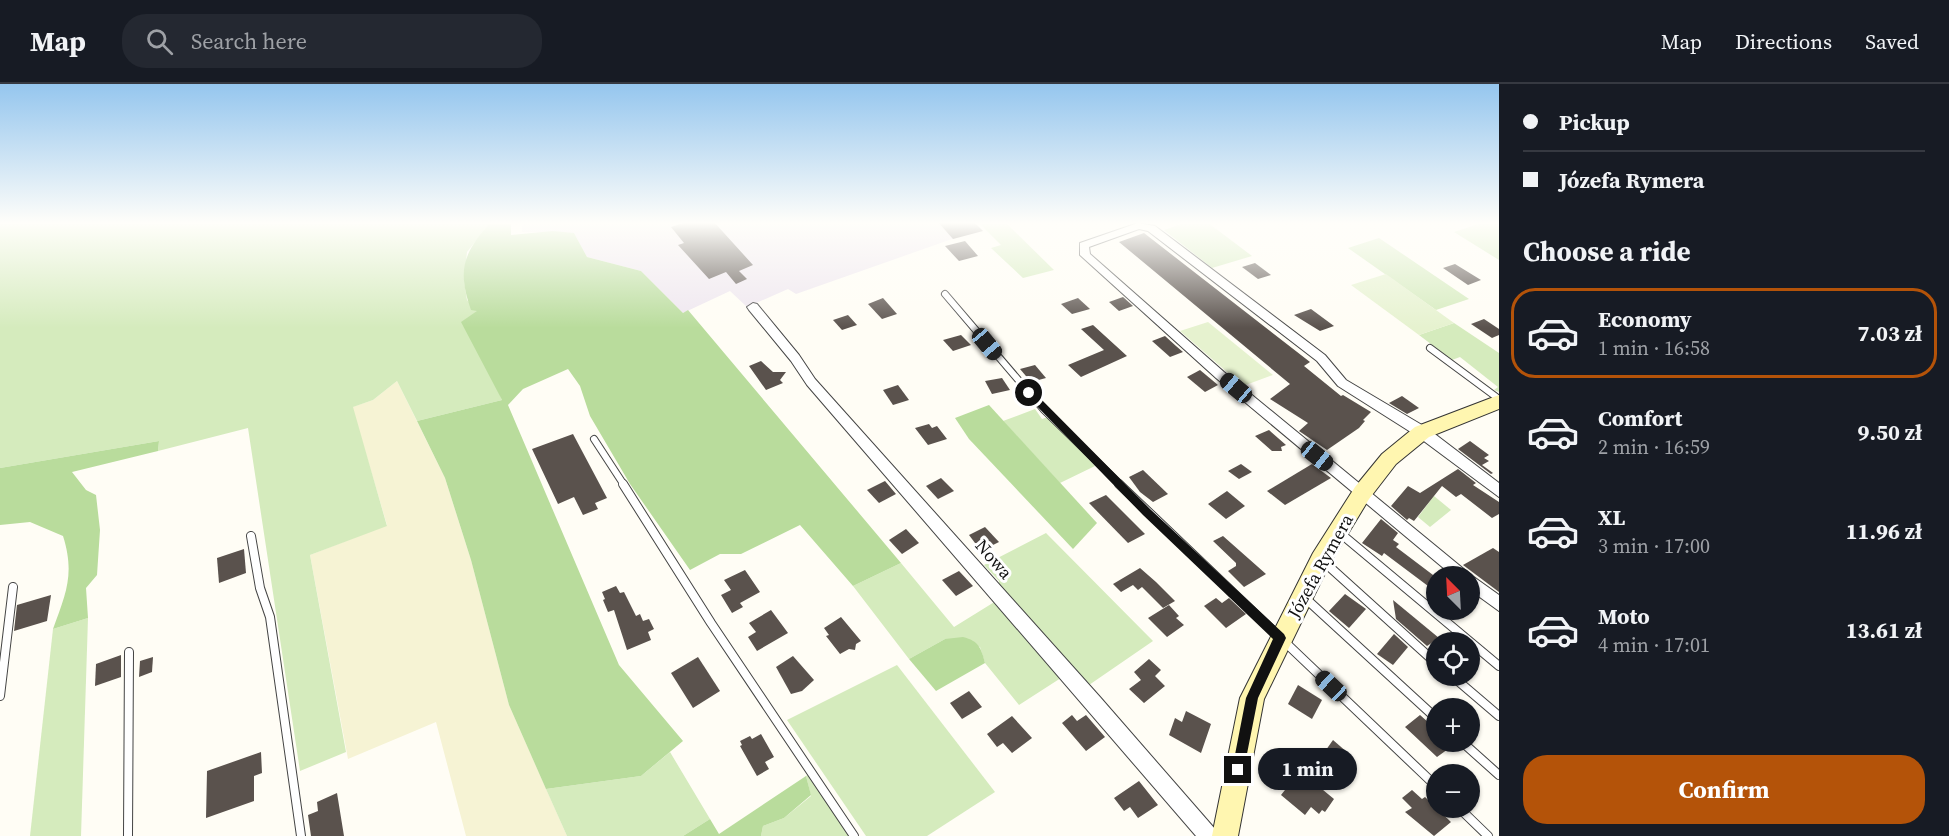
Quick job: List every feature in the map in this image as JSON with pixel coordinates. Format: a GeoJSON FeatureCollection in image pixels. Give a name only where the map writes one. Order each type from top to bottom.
{"type":"FeatureCollection","features":[{"type":"Feature","properties":{"kind":"street"},"geometry":{"type":"LineString","coordinates":[[1087,257],[1228,382],[1452,566]]}},
{"type":"Feature","properties":{"kind":"street"},"geometry":{"type":"LineString","coordinates":[[1189,257],[1321,358],[1342,383],[1422,432],[1499,491]]}},
{"type":"Feature","properties":{"kind":"street","name":"Nowa"},"geometry":{"type":"LineString","coordinates":[[753,307],[795,358],[811,382],[1094,702],[1208,836]]}},
{"type":"Feature","properties":{"kind":"street","name":"Józefa Rymera"},"geometry":{"type":"LineString","coordinates":[[1225,836],[1252,698],[1280,638],[1338,531],[1362,493],[1389,459],[1422,432],[1499,400]]}},
{"type":"Feature","properties":{"kind":"street"},"geometry":{"type":"LineString","coordinates":[[1480,588],[1499,604]]}},
{"type":"Feature","properties":{"kind":"lane"},"geometry":{"type":"LineString","coordinates":[[945,294],[1044,410],[1183,548],[1426,777]]}},
{"type":"Feature","properties":{"kind":"lane"},"geometry":{"type":"LineString","coordinates":[[1430,348],[1499,400]]}},
{"type":"Feature","properties":{"kind":"lane"},"geometry":{"type":"LineString","coordinates":[[594,439],[711,623],[855,836]]}},
{"type":"Feature","properties":{"kind":"lane"},"geometry":{"type":"LineString","coordinates":[[1338,531],[1499,666]]}},
{"type":"Feature","properties":{"kind":"lane"},"geometry":{"type":"LineString","coordinates":[[251,536],[260,588],[270,617],[301,836]]}},
{"type":"Feature","properties":{"kind":"lane"},"geometry":{"type":"LineString","coordinates":[[1321,559],[1426,654]]}},
{"type":"Feature","properties":{"kind":"lane"},"geometry":{"type":"LineString","coordinates":[[0,696],[13,587]]}},
{"type":"Feature","properties":{"kind":"lane"},"geometry":{"type":"LineString","coordinates":[[1302,596],[1426,709]]}},
{"type":"Feature","properties":{"kind":"lane"},"geometry":{"type":"LineString","coordinates":[[128,836],[129,652]]}},
{"type":"Feature","properties":{"kind":"lane"},"geometry":{"type":"LineString","coordinates":[[1463,686],[1499,716]]}},
{"type":"Feature","properties":{"kind":"lane"},"geometry":{"type":"LineString","coordinates":[[1473,752],[1499,776]]}},
{"type":"Feature","properties":{"kind":"lane"},"geometry":{"type":"LineString","coordinates":[[1469,818],[1488,836]]}},
{"type":"Feature","properties":{"kind":"shaded area"},"geometry":{"type":"Polygon","coordinates":[[[587,257],[901,257],[796,294],[788,289],[747,307],[730,291],[683,313],[641,271],[587,257]]]}},
{"type":"Feature","properties":{"kind":"shaded area"},"geometry":{"type":"Polygon","coordinates":[[[397,381],[445,478],[471,560],[509,705],[567,836],[466,836],[436,722],[348,759],[310,555],[387,525],[352,407],[373,400],[397,381]]]}},
{"type":"Feature","properties":{"kind":"green space"},"geometry":{"type":"Polygon","coordinates":[[[0,257],[466,257],[464,281],[467,300],[478,311],[493,380],[502,400],[417,421],[397,381],[373,400],[353,407],[387,526],[310,555],[346,752],[300,771],[248,428],[158,451],[159,441],[0,468],[0,257]]]}},
{"type":"Feature","properties":{"kind":"green space"},"geometry":{"type":"Polygon","coordinates":[[[467,257],[587,257],[641,271],[683,313],[688,310],[901,563],[853,586],[800,525],[741,554],[720,554],[690,570],[630,484],[590,416],[580,386],[568,369],[523,389],[508,405],[619,665],[683,741],[641,776],[546,789],[509,705],[471,560],[445,478],[417,421],[502,400],[461,322],[477,311],[471,310],[464,284],[467,257]]]}},
{"type":"Feature","properties":{"kind":"green space"},"geometry":{"type":"Polygon","coordinates":[[[1001,257],[1041,257],[1054,270],[1023,278],[1001,257]]]}},
{"type":"Feature","properties":{"kind":"green space"},"geometry":{"type":"Polygon","coordinates":[[[1198,257],[1248,257],[1212,268],[1198,257]]]}},
{"type":"Feature","properties":{"kind":"green space"},"geometry":{"type":"Polygon","coordinates":[[[1361,257],[1407,257],[1469,299],[1436,310],[1361,257]]]}},
{"type":"Feature","properties":{"kind":"green space"},"geometry":{"type":"Polygon","coordinates":[[[1386,274],[1454,323],[1419,335],[1351,285],[1386,274]]]}},
{"type":"Feature","properties":{"kind":"green space"},"geometry":{"type":"Polygon","coordinates":[[[1208,322],[1273,375],[1243,386],[1180,331],[1208,322]]]}},
{"type":"Feature","properties":{"kind":"green space"},"geometry":{"type":"Polygon","coordinates":[[[1454,323],[1499,353],[1499,392],[1494,390],[1498,387],[1460,357],[1452,360],[1419,335],[1454,323]]]}},
{"type":"Feature","properties":{"kind":"green space"},"geometry":{"type":"Polygon","coordinates":[[[989,405],[1097,523],[1073,549],[969,439],[955,418],[989,405]]]}},
{"type":"Feature","properties":{"kind":"green space"},"geometry":{"type":"Polygon","coordinates":[[[1035,409],[1042,419],[1048,417],[1095,466],[1060,483],[1003,421],[1035,409]]]}},
{"type":"Feature","properties":{"kind":"green space"},"geometry":{"type":"Polygon","coordinates":[[[159,441],[158,451],[72,472],[86,490],[96,495],[100,530],[97,575],[86,588],[88,618],[53,629],[65,594],[69,573],[67,549],[63,536],[30,522],[0,525],[0,468],[159,441]]]}},
{"type":"Feature","properties":{"kind":"green space"},"geometry":{"type":"Polygon","coordinates":[[[1434,496],[1451,510],[1430,527],[1418,517],[1434,496]]]}},
{"type":"Feature","properties":{"kind":"green space"},"geometry":{"type":"Polygon","coordinates":[[[1046,533],[1153,641],[1089,685],[998,587],[999,581],[984,565],[1046,533]]]}},
{"type":"Feature","properties":{"kind":"green space"},"geometry":{"type":"Polygon","coordinates":[[[901,563],[954,627],[996,601],[1064,676],[1019,705],[985,663],[980,647],[945,639],[909,659],[853,586],[901,563]]]}},
{"type":"Feature","properties":{"kind":"green space"},"geometry":{"type":"Polygon","coordinates":[[[88,618],[81,836],[30,836],[53,629],[88,618]]]}},
{"type":"Feature","properties":{"kind":"green space"},"geometry":{"type":"Polygon","coordinates":[[[963,637],[978,646],[985,663],[936,691],[909,659],[945,639],[963,637]]]}},
{"type":"Feature","properties":{"kind":"green space"},"geometry":{"type":"Polygon","coordinates":[[[897,665],[995,792],[927,836],[866,836],[787,720],[897,665]]]}},
{"type":"Feature","properties":{"kind":"green space"},"geometry":{"type":"Polygon","coordinates":[[[670,752],[710,819],[683,836],[567,836],[546,789],[641,776],[670,752]]]}},
{"type":"Feature","properties":{"kind":"green space"},"geometry":{"type":"Polygon","coordinates":[[[809,774],[850,836],[761,836],[763,826],[784,818],[811,796],[806,776],[809,774]]]}},
{"type":"Feature","properties":{"kind":"green space"},"geometry":{"type":"Polygon","coordinates":[[[806,776],[811,795],[784,818],[763,826],[761,836],[683,836],[710,819],[719,834],[806,776]]]}},
{"type":"Feature","properties":{"kind":"building"},"geometry":{"type":"Polygon","coordinates":[[[689,257],[746,257],[753,265],[739,271],[747,279],[736,284],[726,272],[709,279],[689,257]]]}},
{"type":"Feature","properties":{"kind":"building"},"geometry":{"type":"Polygon","coordinates":[[[955,257],[974,257],[959,261],[955,257]]]}},
{"type":"Feature","properties":{"kind":"building"},"geometry":{"type":"Polygon","coordinates":[[[1137,257],[1175,257],[1310,362],[1304,366],[1341,396],[1343,395],[1371,412],[1359,428],[1327,450],[1299,431],[1308,423],[1270,399],[1290,384],[1137,257]]]}},
{"type":"Feature","properties":{"kind":"building"},"geometry":{"type":"Polygon","coordinates":[[[1255,263],[1271,275],[1258,279],[1242,267],[1255,263]]]}},
{"type":"Feature","properties":{"kind":"building"},"geometry":{"type":"Polygon","coordinates":[[[1455,264],[1481,280],[1468,285],[1443,268],[1455,264]]]}},
{"type":"Feature","properties":{"kind":"building"},"geometry":{"type":"Polygon","coordinates":[[[1123,297],[1133,306],[1119,311],[1109,302],[1123,297]]]}},
{"type":"Feature","properties":{"kind":"building"},"geometry":{"type":"Polygon","coordinates":[[[883,298],[897,314],[882,319],[868,304],[883,298]]]}},
{"type":"Feature","properties":{"kind":"building"},"geometry":{"type":"Polygon","coordinates":[[[1078,298],[1090,309],[1072,314],[1061,304],[1078,298]]]}},
{"type":"Feature","properties":{"kind":"building"},"geometry":{"type":"Polygon","coordinates":[[[1311,309],[1334,326],[1320,331],[1294,315],[1311,309]]]}},
{"type":"Feature","properties":{"kind":"building"},"geometry":{"type":"Polygon","coordinates":[[[848,315],[857,325],[842,330],[833,320],[848,315]]]}},
{"type":"Feature","properties":{"kind":"building"},"geometry":{"type":"Polygon","coordinates":[[[1484,319],[1499,329],[1499,335],[1492,338],[1471,324],[1484,319]]]}},
{"type":"Feature","properties":{"kind":"building"},"geometry":{"type":"Polygon","coordinates":[[[1093,325],[1127,356],[1081,377],[1068,365],[1104,350],[1081,329],[1093,325]]]}},
{"type":"Feature","properties":{"kind":"building"},"geometry":{"type":"Polygon","coordinates":[[[961,335],[971,345],[953,351],[943,340],[961,335]]]}},
{"type":"Feature","properties":{"kind":"building"},"geometry":{"type":"Polygon","coordinates":[[[1165,336],[1183,352],[1170,357],[1152,341],[1165,336]]]}},
{"type":"Feature","properties":{"kind":"building"},"geometry":{"type":"Polygon","coordinates":[[[761,361],[773,372],[786,372],[780,380],[783,383],[766,390],[749,366],[761,361]]]}},
{"type":"Feature","properties":{"kind":"building"},"geometry":{"type":"Polygon","coordinates":[[[1035,365],[1046,378],[1031,382],[1020,369],[1035,365]]]}},
{"type":"Feature","properties":{"kind":"building"},"geometry":{"type":"Polygon","coordinates":[[[1200,370],[1218,385],[1205,392],[1187,377],[1200,370]]]}},
{"type":"Feature","properties":{"kind":"building"},"geometry":{"type":"Polygon","coordinates":[[[1002,378],[1010,390],[992,394],[985,381],[1002,378]]]}},
{"type":"Feature","properties":{"kind":"building"},"geometry":{"type":"Polygon","coordinates":[[[898,385],[909,400],[893,405],[883,390],[898,385]]]}},
{"type":"Feature","properties":{"kind":"building"},"geometry":{"type":"Polygon","coordinates":[[[1402,396],[1419,408],[1407,414],[1389,403],[1402,396]]]}},
{"type":"Feature","properties":{"kind":"building"},"geometry":{"type":"Polygon","coordinates":[[[929,424],[932,428],[937,426],[947,439],[928,445],[915,428],[929,424]]]}},
{"type":"Feature","properties":{"kind":"building"},"geometry":{"type":"Polygon","coordinates":[[[1269,430],[1286,445],[1281,447],[1282,451],[1272,451],[1255,436],[1269,430]]]}},
{"type":"Feature","properties":{"kind":"building"},"geometry":{"type":"Polygon","coordinates":[[[573,434],[607,498],[595,503],[598,509],[583,515],[574,497],[558,504],[532,449],[573,434]]]}},
{"type":"Feature","properties":{"kind":"building"},"geometry":{"type":"Polygon","coordinates":[[[1470,441],[1489,455],[1484,458],[1489,461],[1482,465],[1493,473],[1491,474],[1458,449],[1470,441]]]}},
{"type":"Feature","properties":{"kind":"building"},"geometry":{"type":"Polygon","coordinates":[[[1241,464],[1252,472],[1239,479],[1228,471],[1241,464]]]}},
{"type":"Feature","properties":{"kind":"building"},"geometry":{"type":"Polygon","coordinates":[[[1312,464],[1331,478],[1285,505],[1267,491],[1312,464]]]}},
{"type":"Feature","properties":{"kind":"building"},"geometry":{"type":"Polygon","coordinates":[[[1458,469],[1476,483],[1473,485],[1499,502],[1499,514],[1492,518],[1461,494],[1456,497],[1442,486],[1414,521],[1409,518],[1407,520],[1391,506],[1408,486],[1420,493],[1458,469]]]}},
{"type":"Feature","properties":{"kind":"building"},"geometry":{"type":"Polygon","coordinates":[[[1143,470],[1168,494],[1153,502],[1140,492],[1129,477],[1143,470]]]}},
{"type":"Feature","properties":{"kind":"building"},"geometry":{"type":"Polygon","coordinates":[[[941,478],[954,491],[938,499],[926,486],[941,478]]]}},
{"type":"Feature","properties":{"kind":"building"},"geometry":{"type":"Polygon","coordinates":[[[885,481],[896,494],[879,503],[867,490],[885,481]]]}},
{"type":"Feature","properties":{"kind":"building"},"geometry":{"type":"Polygon","coordinates":[[[1227,491],[1245,506],[1226,519],[1208,504],[1227,491]]]}},
{"type":"Feature","properties":{"kind":"building"},"geometry":{"type":"Polygon","coordinates":[[[1106,495],[1145,534],[1128,543],[1089,503],[1106,495]]]}},
{"type":"Feature","properties":{"kind":"building"},"geometry":{"type":"Polygon","coordinates":[[[1381,519],[1398,533],[1393,540],[1399,544],[1396,547],[1426,570],[1426,584],[1384,553],[1382,556],[1362,543],[1381,519]]]}},
{"type":"Feature","properties":{"kind":"building"},"geometry":{"type":"Polygon","coordinates":[[[985,527],[999,542],[981,551],[969,535],[985,527]]]}},
{"type":"Feature","properties":{"kind":"building"},"geometry":{"type":"Polygon","coordinates":[[[906,529],[919,543],[902,554],[889,540],[906,529]]]}},
{"type":"Feature","properties":{"kind":"building"},"geometry":{"type":"Polygon","coordinates":[[[1223,536],[1266,574],[1244,587],[1228,571],[1236,566],[1236,563],[1213,541],[1223,536]]]}},
{"type":"Feature","properties":{"kind":"building"},"geometry":{"type":"Polygon","coordinates":[[[1493,548],[1499,552],[1499,592],[1480,578],[1480,566],[1463,565],[1493,548]]]}},
{"type":"Feature","properties":{"kind":"building"},"geometry":{"type":"Polygon","coordinates":[[[244,549],[246,573],[219,583],[217,558],[244,549]]]}},
{"type":"Feature","properties":{"kind":"building"},"geometry":{"type":"Polygon","coordinates":[[[1140,568],[1175,601],[1163,608],[1142,587],[1138,590],[1133,585],[1121,592],[1113,584],[1140,568]]]}},
{"type":"Feature","properties":{"kind":"building"},"geometry":{"type":"Polygon","coordinates":[[[745,570],[760,592],[740,603],[743,607],[732,613],[721,595],[731,590],[724,580],[745,570]]]}},
{"type":"Feature","properties":{"kind":"building"},"geometry":{"type":"Polygon","coordinates":[[[959,571],[973,586],[956,596],[942,580],[959,571]]]}},
{"type":"Feature","properties":{"kind":"building"},"geometry":{"type":"Polygon","coordinates":[[[616,586],[620,593],[624,592],[636,616],[640,614],[643,621],[649,619],[654,629],[648,632],[651,640],[627,650],[614,610],[608,612],[603,600],[605,599],[602,592],[616,586]]]}},
{"type":"Feature","properties":{"kind":"building"},"geometry":{"type":"Polygon","coordinates":[[[1345,594],[1366,609],[1349,628],[1329,611],[1345,594]]]}},
{"type":"Feature","properties":{"kind":"building"},"geometry":{"type":"Polygon","coordinates":[[[51,595],[47,621],[14,631],[17,605],[51,595]]]}},
{"type":"Feature","properties":{"kind":"building"},"geometry":{"type":"Polygon","coordinates":[[[1216,598],[1222,603],[1229,598],[1246,614],[1226,628],[1204,606],[1216,598]]]}},
{"type":"Feature","properties":{"kind":"building"},"geometry":{"type":"Polygon","coordinates":[[[1393,600],[1432,632],[1426,632],[1426,645],[1396,619],[1393,600]]]}},
{"type":"Feature","properties":{"kind":"building"},"geometry":{"type":"Polygon","coordinates":[[[1169,605],[1179,616],[1176,618],[1184,625],[1167,637],[1148,618],[1169,605]]]}},
{"type":"Feature","properties":{"kind":"building"},"geometry":{"type":"Polygon","coordinates":[[[771,610],[788,633],[757,651],[748,637],[756,632],[749,623],[771,610]]]}},
{"type":"Feature","properties":{"kind":"building"},"geometry":{"type":"Polygon","coordinates":[[[841,617],[861,641],[856,644],[855,650],[849,649],[840,654],[826,636],[829,635],[824,628],[841,617]]]}},
{"type":"Feature","properties":{"kind":"building"},"geometry":{"type":"Polygon","coordinates":[[[1394,634],[1408,647],[1393,665],[1377,654],[1394,634]]]}},
{"type":"Feature","properties":{"kind":"building"},"geometry":{"type":"Polygon","coordinates":[[[121,655],[121,677],[95,686],[96,664],[121,655]]]}},
{"type":"Feature","properties":{"kind":"building"},"geometry":{"type":"Polygon","coordinates":[[[793,656],[814,680],[802,691],[791,694],[776,667],[793,656]]]}},
{"type":"Feature","properties":{"kind":"building"},"geometry":{"type":"Polygon","coordinates":[[[153,657],[152,672],[139,677],[140,661],[153,657]]]}},
{"type":"Feature","properties":{"kind":"building"},"geometry":{"type":"Polygon","coordinates":[[[698,657],[720,691],[693,708],[671,673],[698,657]]]}},
{"type":"Feature","properties":{"kind":"building"},"geometry":{"type":"Polygon","coordinates":[[[1149,659],[1161,670],[1155,676],[1165,686],[1144,703],[1129,689],[1141,680],[1134,672],[1149,659]]]}},
{"type":"Feature","properties":{"kind":"building"},"geometry":{"type":"Polygon","coordinates":[[[1298,685],[1322,700],[1312,719],[1288,704],[1298,685]]]}},
{"type":"Feature","properties":{"kind":"building"},"geometry":{"type":"Polygon","coordinates":[[[969,691],[982,707],[962,719],[950,703],[969,691]]]}},
{"type":"Feature","properties":{"kind":"building"},"geometry":{"type":"Polygon","coordinates":[[[1186,711],[1211,724],[1201,753],[1169,735],[1175,718],[1182,722],[1186,711]]]}},
{"type":"Feature","properties":{"kind":"building"},"geometry":{"type":"Polygon","coordinates":[[[1072,715],[1077,721],[1086,715],[1105,737],[1086,751],[1062,723],[1072,715]]]}},
{"type":"Feature","properties":{"kind":"building"},"geometry":{"type":"Polygon","coordinates":[[[1420,715],[1426,720],[1426,747],[1405,727],[1420,715]]]}},
{"type":"Feature","properties":{"kind":"building"},"geometry":{"type":"Polygon","coordinates":[[[1012,716],[1032,738],[1012,753],[1003,743],[997,747],[987,734],[1012,716]]]}},
{"type":"Feature","properties":{"kind":"building"},"geometry":{"type":"Polygon","coordinates":[[[761,734],[774,757],[765,762],[769,769],[757,776],[740,746],[742,745],[740,741],[750,736],[752,739],[761,734]]]}},
{"type":"Feature","properties":{"kind":"building"},"geometry":{"type":"Polygon","coordinates":[[[1333,740],[1348,753],[1334,768],[1321,757],[1333,740]]]}},
{"type":"Feature","properties":{"kind":"building"},"geometry":{"type":"Polygon","coordinates":[[[261,752],[262,773],[254,776],[254,801],[206,818],[207,771],[261,752]]]}},
{"type":"Feature","properties":{"kind":"building"},"geometry":{"type":"Polygon","coordinates":[[[1432,752],[1444,752],[1437,757],[1432,752]]]}},
{"type":"Feature","properties":{"kind":"building"},"geometry":{"type":"Polygon","coordinates":[[[1300,771],[1334,799],[1325,812],[1322,810],[1319,814],[1311,807],[1305,815],[1281,795],[1300,771]]]}},
{"type":"Feature","properties":{"kind":"building"},"geometry":{"type":"Polygon","coordinates":[[[1139,781],[1158,805],[1138,818],[1130,807],[1124,811],[1114,798],[1139,781]]]}},
{"type":"Feature","properties":{"kind":"building"},"geometry":{"type":"Polygon","coordinates":[[[1412,790],[1422,799],[1426,798],[1426,818],[1447,818],[1451,822],[1434,836],[1405,812],[1412,808],[1402,798],[1412,790]]]}},
{"type":"Feature","properties":{"kind":"building"},"geometry":{"type":"Polygon","coordinates":[[[337,793],[344,836],[311,836],[308,815],[318,811],[317,802],[337,793]]]}},
{"type":"Feature","properties":{"kind":"route"},"geometry":{"type":"LineString","coordinates":[[1029,393],[1192,556],[1280,638],[1252,698],[1238,770]]}}]}
